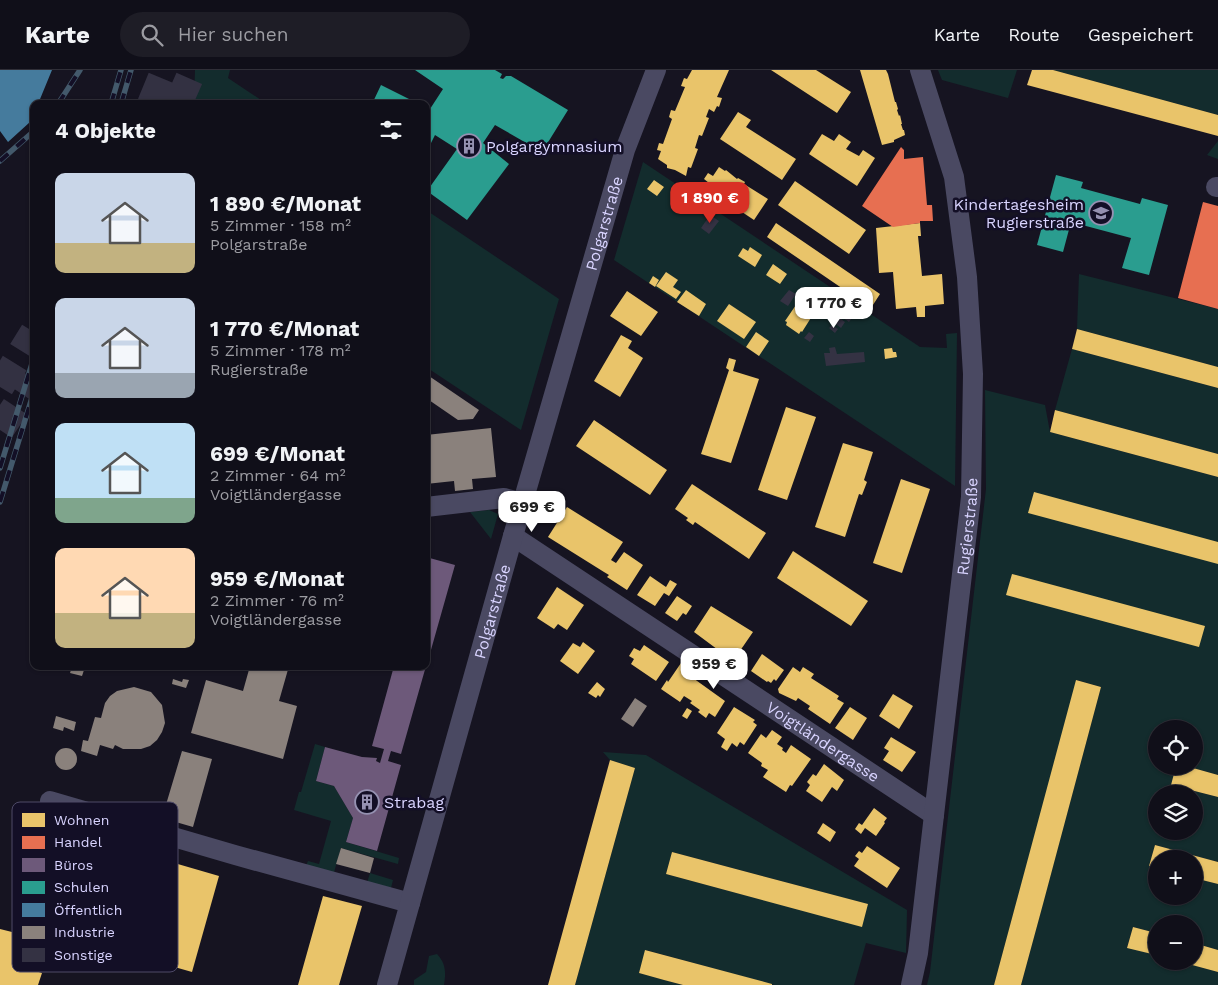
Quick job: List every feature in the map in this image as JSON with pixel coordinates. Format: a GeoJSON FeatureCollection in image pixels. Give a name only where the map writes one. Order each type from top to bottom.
{"type":"FeatureCollection","features":[{"type":"Feature","properties":{"kind":"street","name":"Polgarstraße"},"geometry":{"type":"LineString","coordinates":[[387,985],[513,536],[625,150],[656,70]]}},
{"type":"Feature","properties":{"kind":"street","name":"Rugierstraße"},"geometry":{"type":"LineString","coordinates":[[911,985],[918,953],[971,497],[973,374],[967,277],[954,177],[920,70]]}},
{"type":"Feature","properties":{"kind":"street"},"geometry":{"type":"LineString","coordinates":[[430,507],[504,498],[523,503]]}},
{"type":"Feature","properties":{"kind":"street","name":"Voigtländergasse"},"geometry":{"type":"LineString","coordinates":[[513,536],[934,816]]}},
{"type":"Feature","properties":{"kind":"street"},"geometry":{"type":"LineString","coordinates":[[178,837],[410,903]]}},
{"type":"Feature","properties":{"kind":"green space"},"geometry":{"type":"Polygon","coordinates":[[[195,70],[230,70],[228,78],[261,100],[194,100],[195,70]]]}},
{"type":"Feature","properties":{"kind":"green space"},"geometry":{"type":"Polygon","coordinates":[[[938,70],[1017,70],[1008,98],[942,80],[938,70]]]}},
{"type":"Feature","properties":{"kind":"green space"},"geometry":{"type":"Polygon","coordinates":[[[1053,70],[1218,70],[1218,115],[1053,70]]]}},
{"type":"Feature","properties":{"kind":"green space"},"geometry":{"type":"Polygon","coordinates":[[[1218,141],[1218,159],[1207,155],[1218,141]]]}},
{"type":"Feature","properties":{"kind":"green space"},"geometry":{"type":"Polygon","coordinates":[[[643,162],[920,347],[947,348],[946,334],[957,333],[955,486],[614,260],[643,162]]]}},
{"type":"Feature","properties":{"kind":"green space"},"geometry":{"type":"Polygon","coordinates":[[[430,213],[559,299],[521,430],[430,370],[430,213]]]}},
{"type":"Feature","properties":{"kind":"green space"},"geometry":{"type":"Polygon","coordinates":[[[1079,274],[1218,309],[1218,367],[1077,329],[1079,274]]]}},
{"type":"Feature","properties":{"kind":"green space"},"geometry":{"type":"Polygon","coordinates":[[[1072,349],[1218,388],[1218,454],[1055,410],[1072,349]]]}},
{"type":"Feature","properties":{"kind":"green space"},"geometry":{"type":"Polygon","coordinates":[[[985,390],[1045,405],[1050,432],[1218,477],[1218,775],[1203,771],[1203,720],[1148,720],[1148,775],[1174,775],[1171,785],[1148,785],[1148,840],[1203,840],[1203,793],[1218,797],[1218,862],[1203,858],[1203,850],[1174,850],[1155,845],[1154,850],[1148,850],[1148,905],[1203,905],[1203,880],[1218,884],[1218,950],[1203,946],[1203,915],[1148,915],[1148,931],[1133,927],[1127,947],[1148,953],[1148,970],[1203,970],[1203,968],[1218,972],[1218,985],[1021,985],[1101,687],[1077,680],[994,985],[927,985],[986,489],[985,390]]]}},
{"type":"Feature","properties":{"kind":"green space"},"geometry":{"type":"Polygon","coordinates":[[[489,510],[498,514],[491,539],[470,512],[489,510]]]}},
{"type":"Feature","properties":{"kind":"green space"},"geometry":{"type":"Polygon","coordinates":[[[315,744],[325,747],[316,781],[334,786],[353,818],[346,842],[399,858],[398,864],[341,848],[333,876],[305,868],[308,861],[319,864],[331,821],[294,810],[315,744]]]}},
{"type":"Feature","properties":{"kind":"green space"},"geometry":{"type":"Polygon","coordinates":[[[603,752],[646,755],[907,910],[906,953],[866,943],[854,985],[774,985],[646,950],[639,973],[683,985],[575,985],[635,768],[610,760],[603,752]],[[672,852],[666,874],[861,926],[867,904],[672,852]]]}},
{"type":"Feature","properties":{"kind":"green space"},"geometry":{"type":"Polygon","coordinates":[[[370,873],[393,880],[390,892],[366,886],[370,873]]]}},
{"type":"Feature","properties":{"kind":"green space"},"geometry":{"type":"Polygon","coordinates":[[[437,954],[445,968],[444,985],[414,985],[414,980],[426,972],[429,956],[437,954]]]}},
{"type":"Feature","properties":{"kind":"building: Wohnen"},"geometry":{"type":"Polygon","coordinates":[[[692,70],[729,70],[717,97],[722,98],[719,107],[717,106],[714,112],[709,109],[706,117],[709,118],[702,136],[699,135],[695,148],[698,149],[691,168],[688,167],[686,176],[667,168],[667,165],[658,159],[661,151],[657,150],[659,143],[663,144],[672,119],[669,117],[671,110],[675,111],[685,87],[681,86],[684,78],[687,79],[692,70]]]}},
{"type":"Feature","properties":{"kind":"building: Wohnen"},"geometry":{"type":"Polygon","coordinates":[[[771,70],[816,70],[851,92],[837,113],[771,70]]]}},
{"type":"Feature","properties":{"kind":"building: Wohnen"},"geometry":{"type":"Polygon","coordinates":[[[860,70],[886,70],[888,74],[905,135],[894,140],[894,142],[882,145],[860,70]]]}},
{"type":"Feature","properties":{"kind":"building: Wohnen"},"geometry":{"type":"Polygon","coordinates":[[[1032,70],[1053,70],[1218,115],[1218,136],[1027,85],[1032,70]]]}},
{"type":"Feature","properties":{"kind":"building: Wohnen"},"geometry":{"type":"Polygon","coordinates":[[[738,112],[751,120],[746,127],[796,159],[782,180],[720,139],[738,112]]]}},
{"type":"Feature","properties":{"kind":"building: Wohnen"},"geometry":{"type":"Polygon","coordinates":[[[822,134],[834,141],[839,134],[851,142],[846,149],[859,156],[863,150],[875,158],[857,186],[809,154],[822,134]]]}},
{"type":"Feature","properties":{"kind":"building: Wohnen"},"geometry":{"type":"Polygon","coordinates":[[[719,167],[745,182],[744,184],[768,199],[754,220],[706,188],[709,183],[704,179],[708,173],[713,176],[719,167]]]}},
{"type":"Feature","properties":{"kind":"building: Wohnen"},"geometry":{"type":"Polygon","coordinates":[[[654,180],[664,187],[657,196],[647,189],[654,180]]]}},
{"type":"Feature","properties":{"kind":"building: Wohnen"},"geometry":{"type":"Polygon","coordinates":[[[795,181],[866,230],[849,254],[778,205],[795,181]]]}},
{"type":"Feature","properties":{"kind":"building: Wohnen"},"geometry":{"type":"Polygon","coordinates":[[[776,223],[880,294],[871,308],[767,237],[776,223]]]}},
{"type":"Feature","properties":{"kind":"building: Wohnen"},"geometry":{"type":"Polygon","coordinates":[[[920,223],[921,236],[918,236],[922,276],[942,274],[944,304],[925,306],[925,317],[917,317],[916,307],[896,309],[893,272],[879,273],[876,228],[920,223]]]}},
{"type":"Feature","properties":{"kind":"building: Wohnen"},"geometry":{"type":"Polygon","coordinates":[[[750,247],[762,255],[755,267],[738,256],[743,248],[748,251],[750,247]]]}},
{"type":"Feature","properties":{"kind":"building: Wohnen"},"geometry":{"type":"Polygon","coordinates":[[[773,264],[787,274],[780,284],[766,275],[773,264]]]}},
{"type":"Feature","properties":{"kind":"building: Wohnen"},"geometry":{"type":"Polygon","coordinates":[[[666,272],[678,280],[673,287],[681,292],[676,299],[656,286],[666,272]]]}},
{"type":"Feature","properties":{"kind":"building: Wohnen"},"geometry":{"type":"Polygon","coordinates":[[[653,276],[659,280],[655,287],[649,283],[653,276]]]}},
{"type":"Feature","properties":{"kind":"building: Wohnen"},"geometry":{"type":"Polygon","coordinates":[[[686,290],[706,304],[699,316],[677,302],[686,290]]]}},
{"type":"Feature","properties":{"kind":"building: Wohnen"},"geometry":{"type":"Polygon","coordinates":[[[627,291],[658,312],[641,336],[610,316],[627,291]]]}},
{"type":"Feature","properties":{"kind":"building: Wohnen"},"geometry":{"type":"Polygon","coordinates":[[[798,302],[814,313],[799,334],[786,325],[787,322],[785,321],[798,302]]]}},
{"type":"Feature","properties":{"kind":"building: Wohnen"},"geometry":{"type":"Polygon","coordinates":[[[729,304],[756,322],[744,339],[717,321],[729,304]]]}},
{"type":"Feature","properties":{"kind":"building: Wohnen"},"geometry":{"type":"Polygon","coordinates":[[[1077,329],[1218,367],[1218,388],[1072,349],[1077,329]]]}},
{"type":"Feature","properties":{"kind":"building: Wohnen"},"geometry":{"type":"Polygon","coordinates":[[[756,332],[769,341],[759,356],[746,347],[756,332]]]}},
{"type":"Feature","properties":{"kind":"building: Wohnen"},"geometry":{"type":"Polygon","coordinates":[[[621,335],[632,341],[628,348],[643,358],[620,397],[594,381],[621,335]]]}},
{"type":"Feature","properties":{"kind":"building: Wohnen"},"geometry":{"type":"Polygon","coordinates":[[[892,348],[893,352],[896,352],[897,357],[885,359],[884,349],[892,348]]]}},
{"type":"Feature","properties":{"kind":"building: Wohnen"},"geometry":{"type":"Polygon","coordinates":[[[729,358],[736,360],[733,371],[759,379],[731,463],[701,454],[729,370],[726,368],[729,358]]]}},
{"type":"Feature","properties":{"kind":"building: Wohnen"},"geometry":{"type":"Polygon","coordinates":[[[786,407],[816,417],[787,500],[758,490],[786,407]]]}},
{"type":"Feature","properties":{"kind":"building: Wohnen"},"geometry":{"type":"Polygon","coordinates":[[[1055,410],[1218,454],[1218,477],[1050,432],[1055,410]]]}},
{"type":"Feature","properties":{"kind":"building: Wohnen"},"geometry":{"type":"Polygon","coordinates":[[[594,420],[667,470],[650,495],[576,446],[594,420]]]}},
{"type":"Feature","properties":{"kind":"building: Wohnen"},"geometry":{"type":"Polygon","coordinates":[[[843,443],[873,452],[864,480],[867,482],[862,495],[859,494],[845,537],[815,527],[843,443]]]}},
{"type":"Feature","properties":{"kind":"building: Wohnen"},"geometry":{"type":"Polygon","coordinates":[[[901,479],[930,489],[902,573],[873,563],[901,479]]]}},
{"type":"Feature","properties":{"kind":"building: Wohnen"},"geometry":{"type":"Polygon","coordinates":[[[692,484],[766,533],[749,559],[695,522],[693,525],[686,520],[688,518],[675,509],[692,484]]]}},
{"type":"Feature","properties":{"kind":"building: Wohnen"},"geometry":{"type":"Polygon","coordinates":[[[1034,492],[1218,542],[1218,564],[1028,513],[1034,492]]]}},
{"type":"Feature","properties":{"kind":"building: Wohnen"},"geometry":{"type":"Polygon","coordinates":[[[567,507],[623,542],[611,560],[616,563],[624,552],[643,565],[627,590],[607,577],[609,575],[548,537],[567,507]]]}},
{"type":"Feature","properties":{"kind":"building: Wohnen"},"geometry":{"type":"Polygon","coordinates":[[[793,551],[868,601],[851,626],[777,578],[793,551]]]}},
{"type":"Feature","properties":{"kind":"building: Wohnen"},"geometry":{"type":"Polygon","coordinates":[[[1012,574],[1205,626],[1199,647],[1006,595],[1012,574]]]}},
{"type":"Feature","properties":{"kind":"building: Wohnen"},"geometry":{"type":"Polygon","coordinates":[[[650,576],[666,587],[670,580],[677,584],[669,596],[664,593],[655,606],[637,595],[650,576]]]}},
{"type":"Feature","properties":{"kind":"building: Wohnen"},"geometry":{"type":"Polygon","coordinates":[[[557,587],[584,605],[567,630],[558,624],[554,629],[537,618],[557,587]]]}},
{"type":"Feature","properties":{"kind":"building: Wohnen"},"geometry":{"type":"Polygon","coordinates":[[[677,596],[692,606],[686,615],[683,613],[677,621],[665,613],[677,596]]]}},
{"type":"Feature","properties":{"kind":"building: Wohnen"},"geometry":{"type":"Polygon","coordinates":[[[711,606],[753,632],[733,661],[694,632],[711,606]]]}},
{"type":"Feature","properties":{"kind":"building: Wohnen"},"geometry":{"type":"Polygon","coordinates":[[[583,642],[595,651],[578,674],[560,661],[573,643],[580,647],[583,642]]]}},
{"type":"Feature","properties":{"kind":"building: Wohnen"},"geometry":{"type":"Polygon","coordinates":[[[644,645],[669,662],[656,681],[631,664],[634,659],[629,656],[634,648],[640,651],[644,645]]]}},
{"type":"Feature","properties":{"kind":"building: Wohnen"},"geometry":{"type":"Polygon","coordinates":[[[762,654],[784,670],[776,681],[774,679],[771,683],[767,682],[751,671],[762,654]]]}},
{"type":"Feature","properties":{"kind":"building: Wohnen"},"geometry":{"type":"Polygon","coordinates":[[[681,663],[689,668],[686,673],[725,701],[715,717],[709,713],[706,718],[698,712],[700,710],[690,703],[692,701],[684,696],[680,702],[661,689],[681,663]]]}},
{"type":"Feature","properties":{"kind":"building: Wohnen"},"geometry":{"type":"Polygon","coordinates":[[[793,667],[800,672],[803,667],[814,674],[811,678],[839,696],[837,699],[844,703],[830,724],[808,709],[810,706],[798,698],[796,701],[779,693],[778,689],[793,667]]]}},
{"type":"Feature","properties":{"kind":"building: Wohnen"},"geometry":{"type":"Polygon","coordinates":[[[1076,680],[1101,687],[1043,904],[1021,985],[994,985],[1076,680]]]}},
{"type":"Feature","properties":{"kind":"building: Wohnen"},"geometry":{"type":"Polygon","coordinates":[[[597,682],[605,689],[600,697],[598,695],[596,698],[588,693],[597,682]]]}},
{"type":"Feature","properties":{"kind":"building: Wohnen"},"geometry":{"type":"Polygon","coordinates":[[[893,694],[913,706],[899,729],[879,716],[893,694]]]}},
{"type":"Feature","properties":{"kind":"building: Wohnen"},"geometry":{"type":"Polygon","coordinates":[[[734,707],[755,720],[753,722],[757,725],[744,745],[740,742],[737,747],[732,743],[727,751],[721,747],[725,739],[717,733],[734,707]]]}},
{"type":"Feature","properties":{"kind":"building: Wohnen"},"geometry":{"type":"Polygon","coordinates":[[[850,707],[867,718],[853,740],[835,728],[850,707]]]}},
{"type":"Feature","properties":{"kind":"building: Wohnen"},"geometry":{"type":"Polygon","coordinates":[[[687,708],[692,711],[687,719],[682,716],[687,708]]]}},
{"type":"Feature","properties":{"kind":"building: Wohnen"},"geometry":{"type":"Polygon","coordinates":[[[772,730],[782,737],[777,744],[786,753],[791,745],[811,759],[786,792],[763,777],[768,770],[748,753],[761,734],[766,738],[772,730]]]}},
{"type":"Feature","properties":{"kind":"building: Wohnen"},"geometry":{"type":"Polygon","coordinates":[[[891,737],[916,752],[902,772],[883,760],[889,751],[884,748],[891,737]]]}},
{"type":"Feature","properties":{"kind":"building: Wohnen"},"geometry":{"type":"Polygon","coordinates":[[[610,760],[635,768],[575,985],[548,985],[610,760]]]}},
{"type":"Feature","properties":{"kind":"building: Wohnen"},"geometry":{"type":"Polygon","coordinates":[[[824,764],[844,780],[837,791],[832,787],[822,802],[806,791],[810,785],[807,782],[813,774],[816,776],[824,764]]]}},
{"type":"Feature","properties":{"kind":"building: Wohnen"},"geometry":{"type":"Polygon","coordinates":[[[1203,771],[1218,775],[1218,797],[1203,793],[1203,785],[1171,785],[1174,775],[1203,775],[1203,771]]]}},
{"type":"Feature","properties":{"kind":"building: Wohnen"},"geometry":{"type":"Polygon","coordinates":[[[874,808],[887,818],[885,823],[876,836],[865,828],[861,834],[855,829],[859,823],[862,825],[874,808]]]}},
{"type":"Feature","properties":{"kind":"building: Wohnen"},"geometry":{"type":"Polygon","coordinates":[[[823,823],[836,832],[830,842],[817,833],[823,823]]]}},
{"type":"Feature","properties":{"kind":"building: Wohnen"},"geometry":{"type":"Polygon","coordinates":[[[1155,845],[1174,850],[1154,850],[1155,845]]]}},
{"type":"Feature","properties":{"kind":"building: Wohnen"},"geometry":{"type":"Polygon","coordinates":[[[867,846],[900,868],[887,888],[854,866],[859,859],[855,856],[859,851],[862,853],[867,846]]]}},
{"type":"Feature","properties":{"kind":"building: Wohnen"},"geometry":{"type":"Polygon","coordinates":[[[672,852],[868,904],[862,927],[666,874],[672,852]]]}},
{"type":"Feature","properties":{"kind":"building: Wohnen"},"geometry":{"type":"Polygon","coordinates":[[[1203,858],[1218,862],[1218,884],[1203,880],[1203,858]]]}},
{"type":"Feature","properties":{"kind":"building: Wohnen"},"geometry":{"type":"Polygon","coordinates":[[[178,864],[219,876],[192,972],[178,968],[178,864]]]}},
{"type":"Feature","properties":{"kind":"building: Wohnen"},"geometry":{"type":"Polygon","coordinates":[[[323,896],[362,906],[339,985],[298,985],[323,896]]]}},
{"type":"Feature","properties":{"kind":"building: Wohnen"},"geometry":{"type":"Polygon","coordinates":[[[1133,927],[1148,931],[1148,953],[1127,948],[1133,927]]]}},
{"type":"Feature","properties":{"kind":"building: Wohnen"},"geometry":{"type":"Polygon","coordinates":[[[0,929],[12,932],[12,972],[42,973],[38,985],[0,985],[0,929]]]}},
{"type":"Feature","properties":{"kind":"building: Wohnen"},"geometry":{"type":"Polygon","coordinates":[[[1203,946],[1218,950],[1218,972],[1203,968],[1203,946]]]}},
{"type":"Feature","properties":{"kind":"building: Wohnen"},"geometry":{"type":"Polygon","coordinates":[[[645,950],[772,985],[683,985],[664,980],[639,973],[645,950]]]}},
{"type":"Feature","properties":{"kind":"building: Handel"},"geometry":{"type":"Polygon","coordinates":[[[901,147],[904,150],[904,159],[923,157],[927,205],[932,205],[933,221],[920,221],[920,223],[893,227],[862,206],[901,147]]]}},
{"type":"Feature","properties":{"kind":"building: Handel"},"geometry":{"type":"Polygon","coordinates":[[[1203,202],[1218,206],[1218,309],[1178,298],[1203,202]]]}},
{"type":"Feature","properties":{"kind":"building: Büros"},"geometry":{"type":"Polygon","coordinates":[[[430,558],[455,565],[430,653],[430,558]]]}},
{"type":"Feature","properties":{"kind":"building: Büros","name":"Strabag"},"geometry":{"type":"Polygon","coordinates":[[[393,670],[425,670],[401,754],[391,751],[388,761],[401,765],[377,851],[346,842],[353,818],[334,786],[316,781],[325,747],[362,757],[377,758],[376,761],[380,763],[384,749],[372,746],[393,670]]]}},
{"type":"Feature","properties":{"kind":"building: Schulen","name":"Polgargymnasium"},"geometry":{"type":"Polygon","coordinates":[[[415,70],[495,70],[502,74],[500,78],[503,79],[506,76],[511,76],[568,110],[542,152],[495,125],[483,143],[509,164],[467,220],[430,193],[430,187],[457,149],[435,135],[430,145],[430,109],[443,89],[415,70]]]}},
{"type":"Feature","properties":{"kind":"building: Schulen"},"geometry":{"type":"Polygon","coordinates":[[[381,85],[411,100],[374,100],[381,85]]]}},
{"type":"Feature","properties":{"kind":"building: Schulen"},"geometry":{"type":"Polygon","coordinates":[[[1056,175],[1083,182],[1081,188],[1140,204],[1142,198],[1168,205],[1149,275],[1122,268],[1131,238],[1071,222],[1063,252],[1037,245],[1056,175]]]}},
{"type":"Feature","properties":{"kind":"building: Öffentlich"},"geometry":{"type":"Polygon","coordinates":[[[0,70],[52,70],[40,100],[30,100],[30,122],[8,142],[0,131],[0,70]]]}},
{"type":"Feature","properties":{"kind":"building: Industrie"},"geometry":{"type":"Polygon","coordinates":[[[430,377],[479,410],[473,419],[458,420],[430,401],[430,377]]]}},
{"type":"Feature","properties":{"kind":"building: Industrie"},"geometry":{"type":"Polygon","coordinates":[[[491,428],[496,477],[472,479],[473,489],[455,491],[454,481],[430,484],[430,435],[491,428]]]}},
{"type":"Feature","properties":{"kind":"building: Industrie"},"geometry":{"type":"Polygon","coordinates":[[[71,670],[84,670],[82,676],[70,673],[71,670]]]}},
{"type":"Feature","properties":{"kind":"building: Industrie"},"geometry":{"type":"Polygon","coordinates":[[[249,670],[288,670],[279,701],[297,706],[283,759],[191,733],[206,680],[243,691],[249,670]]]}},
{"type":"Feature","properties":{"kind":"building: Industrie"},"geometry":{"type":"Polygon","coordinates":[[[173,679],[182,682],[183,679],[189,680],[186,688],[172,684],[173,679]]]}},
{"type":"Feature","properties":{"kind":"building: Industrie"},"geometry":{"type":"Polygon","coordinates":[[[134,687],[151,692],[162,705],[165,723],[157,740],[150,746],[141,749],[123,749],[115,745],[113,749],[100,745],[97,756],[81,751],[83,740],[88,741],[95,717],[101,718],[105,703],[110,696],[117,691],[134,687]]]}},
{"type":"Feature","properties":{"kind":"building: Industrie"},"geometry":{"type":"Polygon","coordinates":[[[635,698],[647,706],[633,727],[621,719],[635,698]]]}},
{"type":"Feature","properties":{"kind":"building: Industrie"},"geometry":{"type":"Polygon","coordinates":[[[56,716],[76,722],[74,731],[64,727],[63,731],[53,728],[56,716]]]}},
{"type":"Feature","properties":{"kind":"building: Industrie"},"geometry":{"type":"Polygon","coordinates":[[[66,748],[74,751],[77,759],[74,767],[66,770],[58,767],[55,759],[58,751],[66,748]]]}},
{"type":"Feature","properties":{"kind":"building: Industrie"},"geometry":{"type":"Polygon","coordinates":[[[182,751],[212,759],[193,827],[178,823],[178,802],[167,802],[182,751]]]}},
{"type":"Feature","properties":{"kind":"building: Industrie"},"geometry":{"type":"Polygon","coordinates":[[[341,848],[374,858],[370,873],[336,864],[341,848]]]}},
{"type":"Feature","properties":{"kind":"building: Sonstige"},"geometry":{"type":"Polygon","coordinates":[[[710,215],[719,221],[709,234],[701,228],[710,215]]]}},
{"type":"Feature","properties":{"kind":"building: Sonstige"},"geometry":{"type":"Polygon","coordinates":[[[789,290],[796,294],[788,306],[780,301],[789,290]]]}},
{"type":"Feature","properties":{"kind":"building: Sonstige"},"geometry":{"type":"Polygon","coordinates":[[[804,297],[814,303],[810,310],[799,303],[804,297]]]}},
{"type":"Feature","properties":{"kind":"building: Sonstige"},"geometry":{"type":"Polygon","coordinates":[[[843,300],[858,310],[849,322],[835,312],[843,300]]]}},
{"type":"Feature","properties":{"kind":"building: Sonstige"},"geometry":{"type":"Polygon","coordinates":[[[837,316],[845,322],[841,328],[833,322],[837,316]]]}},
{"type":"Feature","properties":{"kind":"building: Sonstige"},"geometry":{"type":"Polygon","coordinates":[[[832,325],[838,329],[835,333],[829,328],[832,325]]]}},
{"type":"Feature","properties":{"kind":"building: Sonstige"},"geometry":{"type":"Polygon","coordinates":[[[809,332],[814,336],[810,342],[804,338],[809,332]]]}},
{"type":"Feature","properties":{"kind":"building: Sonstige"},"geometry":{"type":"Polygon","coordinates":[[[835,347],[837,354],[864,352],[865,362],[826,366],[824,353],[830,353],[829,348],[835,347]]]}},
{"type":"Feature","properties":{"kind":"tunnel"},"geometry":{"type":"LineString","coordinates":[[153,100],[165,70]]}},
{"type":"Feature","properties":{"kind":"tunnel"},"geometry":{"type":"LineString","coordinates":[[180,100],[193,70]]}},
{"type":"Feature","properties":{"kind":"tunnel"},"geometry":{"type":"LineString","coordinates":[[0,387],[30,338]]}},
{"type":"Feature","properties":{"kind":"tunnel"},"geometry":{"type":"LineString","coordinates":[[0,430],[30,385]]}},
{"type":"Feature","properties":{"kind":"railway"},"geometry":{"type":"LineString","coordinates":[[61,100],[80,70]]}},
{"type":"Feature","properties":{"kind":"railway"},"geometry":{"type":"LineString","coordinates":[[112,100],[121,70]]}},
{"type":"Feature","properties":{"kind":"railway"},"geometry":{"type":"LineString","coordinates":[[122,100],[131,70]]}},
{"type":"Feature","properties":{"kind":"railway"},"geometry":{"type":"LineString","coordinates":[[0,161],[30,135]]}},
{"type":"Feature","properties":{"kind":"railway"},"geometry":{"type":"LineString","coordinates":[[0,468],[30,370]]}},
{"type":"Feature","properties":{"kind":"railway"},"geometry":{"type":"LineString","coordinates":[[0,502],[30,404]]}},
{"type":"Feature","properties":{"kind":"place","name":"Polgargymnasium"},"geometry":{"type":"Point","coordinates":[469,146]}},
{"type":"Feature","properties":{"kind":"place","name":"Kindertagesheim Rugierstraße"},"geometry":{"type":"Point","coordinates":[1101,213]}},
{"type":"Feature","properties":{"kind":"place","name":"Strabag"},"geometry":{"type":"Point","coordinates":[367,802]}}]}
